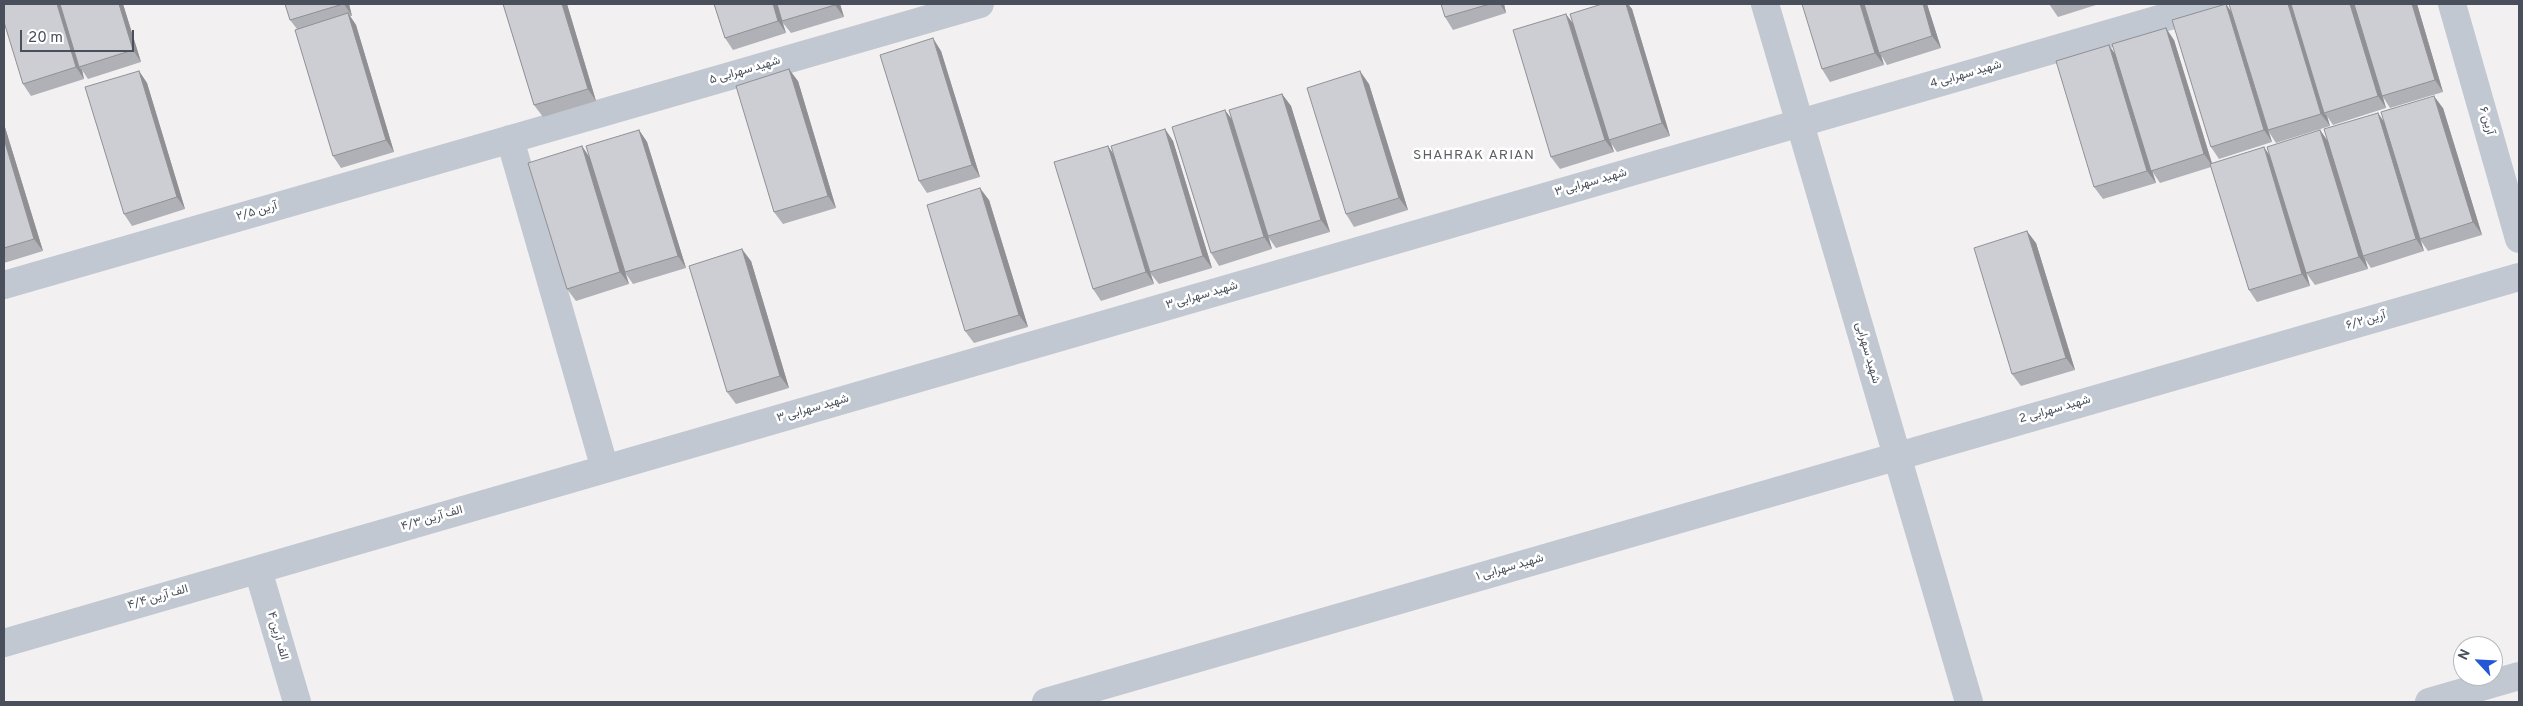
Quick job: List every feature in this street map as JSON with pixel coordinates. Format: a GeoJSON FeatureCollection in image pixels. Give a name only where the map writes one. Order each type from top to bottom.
{"type":"FeatureCollection","features":[{"type":"Feature","properties":{"kind":"street","name":"شهید سهرابی ۵"},"geometry":{"type":"LineString","coordinates":[[510,139],[980,4]]}},
{"type":"Feature","properties":{"kind":"street","name":"شهید سهرابی"},"geometry":{"type":"LineString","coordinates":[[1765,4],[1969,702]]}},
{"type":"Feature","properties":{"kind":"street","name":"شهید سهرابی 4"},"geometry":{"type":"LineString","coordinates":[[1800,123],[2211,4]]}},
{"type":"Feature","properties":{"kind":"street","name":"۶ آرین"},"geometry":{"type":"LineString","coordinates":[[2452,4],[2519,239]]}},
{"type":"Feature","properties":{"kind":"street","name":"شهید سهرابی ۳"},"geometry":{"type":"LineString","coordinates":[[605,469],[1800,123]]}},
{"type":"Feature","properties":{"kind":"street","name":"۲/۵ آرین"},"geometry":{"type":"LineString","coordinates":[[4,285],[510,139]]}},
{"type":"Feature","properties":{"kind":"street"},"geometry":{"type":"LineString","coordinates":[[510,139],[605,469]]}},
{"type":"Feature","properties":{"kind":"street","name":"۶/۲ آرین"},"geometry":{"type":"LineString","coordinates":[[2213,365],[2519,276]]}},
{"type":"Feature","properties":{"kind":"street","name":"شهید سهرابی 2"},"geometry":{"type":"LineString","coordinates":[[1897,456],[2213,365]]}},
{"type":"Feature","properties":{"kind":"street","name":"شهید سهرابی ۱"},"geometry":{"type":"LineString","coordinates":[[1046,702],[1897,456]]}},
{"type":"Feature","properties":{"kind":"street","name":"۴/۳ الف آرین"},"geometry":{"type":"LineString","coordinates":[[258,570],[605,469]]}},
{"type":"Feature","properties":{"kind":"street","name":"۴/۴ الف آرین"},"geometry":{"type":"LineString","coordinates":[[4,643],[258,570]]}},
{"type":"Feature","properties":{"kind":"street","name":"۴ الف آرین"},"geometry":{"type":"LineString","coordinates":[[258,570],[297,702]]}},
{"type":"Feature","properties":{"kind":"street"},"geometry":{"type":"LineString","coordinates":[[2447,700],[2519,676]]}},
{"type":"Feature","properties":{"kind":"building"},"geometry":{"type":"Polygon","coordinates":[[[4,4],[57,4],[76,67],[23,84],[4,22],[4,4]]]}},
{"type":"Feature","properties":{"kind":"building"},"geometry":{"type":"Polygon","coordinates":[[[60,4],[119,4],[133,50],[79,67],[60,4]]]}},
{"type":"Feature","properties":{"kind":"building"},"geometry":{"type":"Polygon","coordinates":[[[285,4],[343,4],[290,20],[285,4]]]}},
{"type":"Feature","properties":{"kind":"building"},"geometry":{"type":"Polygon","coordinates":[[[503,4],[562,4],[588,89],[534,105],[503,4]]]}},
{"type":"Feature","properties":{"kind":"building"},"geometry":{"type":"Polygon","coordinates":[[[714,4],[773,4],[778,21],[725,38],[714,4]]]}},
{"type":"Feature","properties":{"kind":"building"},"geometry":{"type":"Polygon","coordinates":[[[777,4],[835,4],[835,5],[782,21],[777,4]]]}},
{"type":"Feature","properties":{"kind":"building"},"geometry":{"type":"Polygon","coordinates":[[[1441,4],[1490,4],[1445,17],[1441,4]]]}},
{"type":"Feature","properties":{"kind":"building"},"geometry":{"type":"Polygon","coordinates":[[[1602,4],[1626,4],[1662,123],[1609,140],[1570,14],[1602,4]]]}},
{"type":"Feature","properties":{"kind":"building"},"geometry":{"type":"Polygon","coordinates":[[[1802,4],[1860,4],[1875,53],[1822,69],[1802,4]]]}},
{"type":"Feature","properties":{"kind":"building"},"geometry":{"type":"Polygon","coordinates":[[[1864,4],[1923,4],[1932,36],[1879,53],[1864,4]]]}},
{"type":"Feature","properties":{"kind":"building"},"geometry":{"type":"Polygon","coordinates":[[[2226,4],[2264,130],[2211,147],[2172,20],[2226,4]]]}},
{"type":"Feature","properties":{"kind":"building"},"geometry":{"type":"Polygon","coordinates":[[[2229,4],[2288,4],[2321,114],[2268,130],[2229,4]]]}},
{"type":"Feature","properties":{"kind":"building"},"geometry":{"type":"Polygon","coordinates":[[[2291,4],[2350,4],[2378,96],[2324,113],[2291,4]]]}},
{"type":"Feature","properties":{"kind":"building"},"geometry":{"type":"Polygon","coordinates":[[[2354,4],[2412,4],[2435,80],[2382,96],[2354,4]]]}},
{"type":"Feature","properties":{"kind":"building"},"geometry":{"type":"Polygon","coordinates":[[[348,13],[386,140],[333,156],[295,30],[348,13]]]}},
{"type":"Feature","properties":{"kind":"building"},"geometry":{"type":"Polygon","coordinates":[[[1566,14],[1605,140],[1551,157],[1513,30],[1566,14]]]}},
{"type":"Feature","properties":{"kind":"building"},"geometry":{"type":"Polygon","coordinates":[[[2166,28],[2204,154],[2151,171],[2112,44],[2166,28]]]}},
{"type":"Feature","properties":{"kind":"building"},"geometry":{"type":"Polygon","coordinates":[[[933,38],[972,165],[919,181],[880,55],[933,38]]]}},
{"type":"Feature","properties":{"kind":"building"},"geometry":{"type":"Polygon","coordinates":[[[2109,45],[2147,171],[2094,187],[2056,61],[2109,45]]]}},
{"type":"Feature","properties":{"kind":"building"},"geometry":{"type":"Polygon","coordinates":[[[789,69],[828,196],[774,212],[736,86],[789,69]]]}},
{"type":"Feature","properties":{"kind":"building"},"geometry":{"type":"Polygon","coordinates":[[[139,71],[177,197],[124,214],[85,87],[139,71]]]}},
{"type":"Feature","properties":{"kind":"building"},"geometry":{"type":"Polygon","coordinates":[[[1360,71],[1399,198],[1346,214],[1307,88],[1360,71]]]}},
{"type":"Feature","properties":{"kind":"building"},"geometry":{"type":"Polygon","coordinates":[[[1282,94],[1321,220],[1268,236],[1229,110],[1282,94]]]}},
{"type":"Feature","properties":{"kind":"building"},"geometry":{"type":"Polygon","coordinates":[[[2434,96],[2473,222],[2420,239],[2381,112],[2434,96]]]}},
{"type":"Feature","properties":{"kind":"building"},"geometry":{"type":"Polygon","coordinates":[[[1225,110],[1264,237],[1211,253],[1172,127],[1225,110]]]}},
{"type":"Feature","properties":{"kind":"building"},"geometry":{"type":"Polygon","coordinates":[[[2378,113],[2416,239],[2363,256],[2324,129],[2378,113]]]}},
{"type":"Feature","properties":{"kind":"building"},"geometry":{"type":"Polygon","coordinates":[[[1165,129],[1203,256],[1150,272],[1111,146],[1165,129]]]}},
{"type":"Feature","properties":{"kind":"building"},"geometry":{"type":"Polygon","coordinates":[[[639,130],[678,256],[625,272],[586,146],[639,130]]]}},
{"type":"Feature","properties":{"kind":"building"},"geometry":{"type":"Polygon","coordinates":[[[2320,130],[2359,257],[2306,273],[2267,147],[2320,130]]]}},
{"type":"Feature","properties":{"kind":"building"},"geometry":{"type":"Polygon","coordinates":[[[4,139],[34,239],[4,248],[4,139]]]}},
{"type":"Feature","properties":{"kind":"building"},"geometry":{"type":"Polygon","coordinates":[[[582,146],[620,272],[567,289],[528,163],[582,146]]]}},
{"type":"Feature","properties":{"kind":"building"},"geometry":{"type":"Polygon","coordinates":[[[1108,146],[1146,272],[1093,289],[1054,162],[1108,146]]]}},
{"type":"Feature","properties":{"kind":"building"},"geometry":{"type":"Polygon","coordinates":[[[2264,147],[2302,274],[2249,290],[2210,164],[2264,147]]]}},
{"type":"Feature","properties":{"kind":"building"},"geometry":{"type":"Polygon","coordinates":[[[980,188],[1019,315],[965,331],[927,205],[980,188]]]}},
{"type":"Feature","properties":{"kind":"building"},"geometry":{"type":"Polygon","coordinates":[[[2027,231],[2066,358],[2012,374],[1974,248],[2027,231]]]}},
{"type":"Feature","properties":{"kind":"building"},"geometry":{"type":"Polygon","coordinates":[[[742,249],[780,376],[727,392],[689,266],[742,249]]]}},
{"type":"Feature","properties":{"kind":"district","name":"SHAHRAK ARIAN"},"geometry":{"type":"Point","coordinates":[1474,156]}}]}
